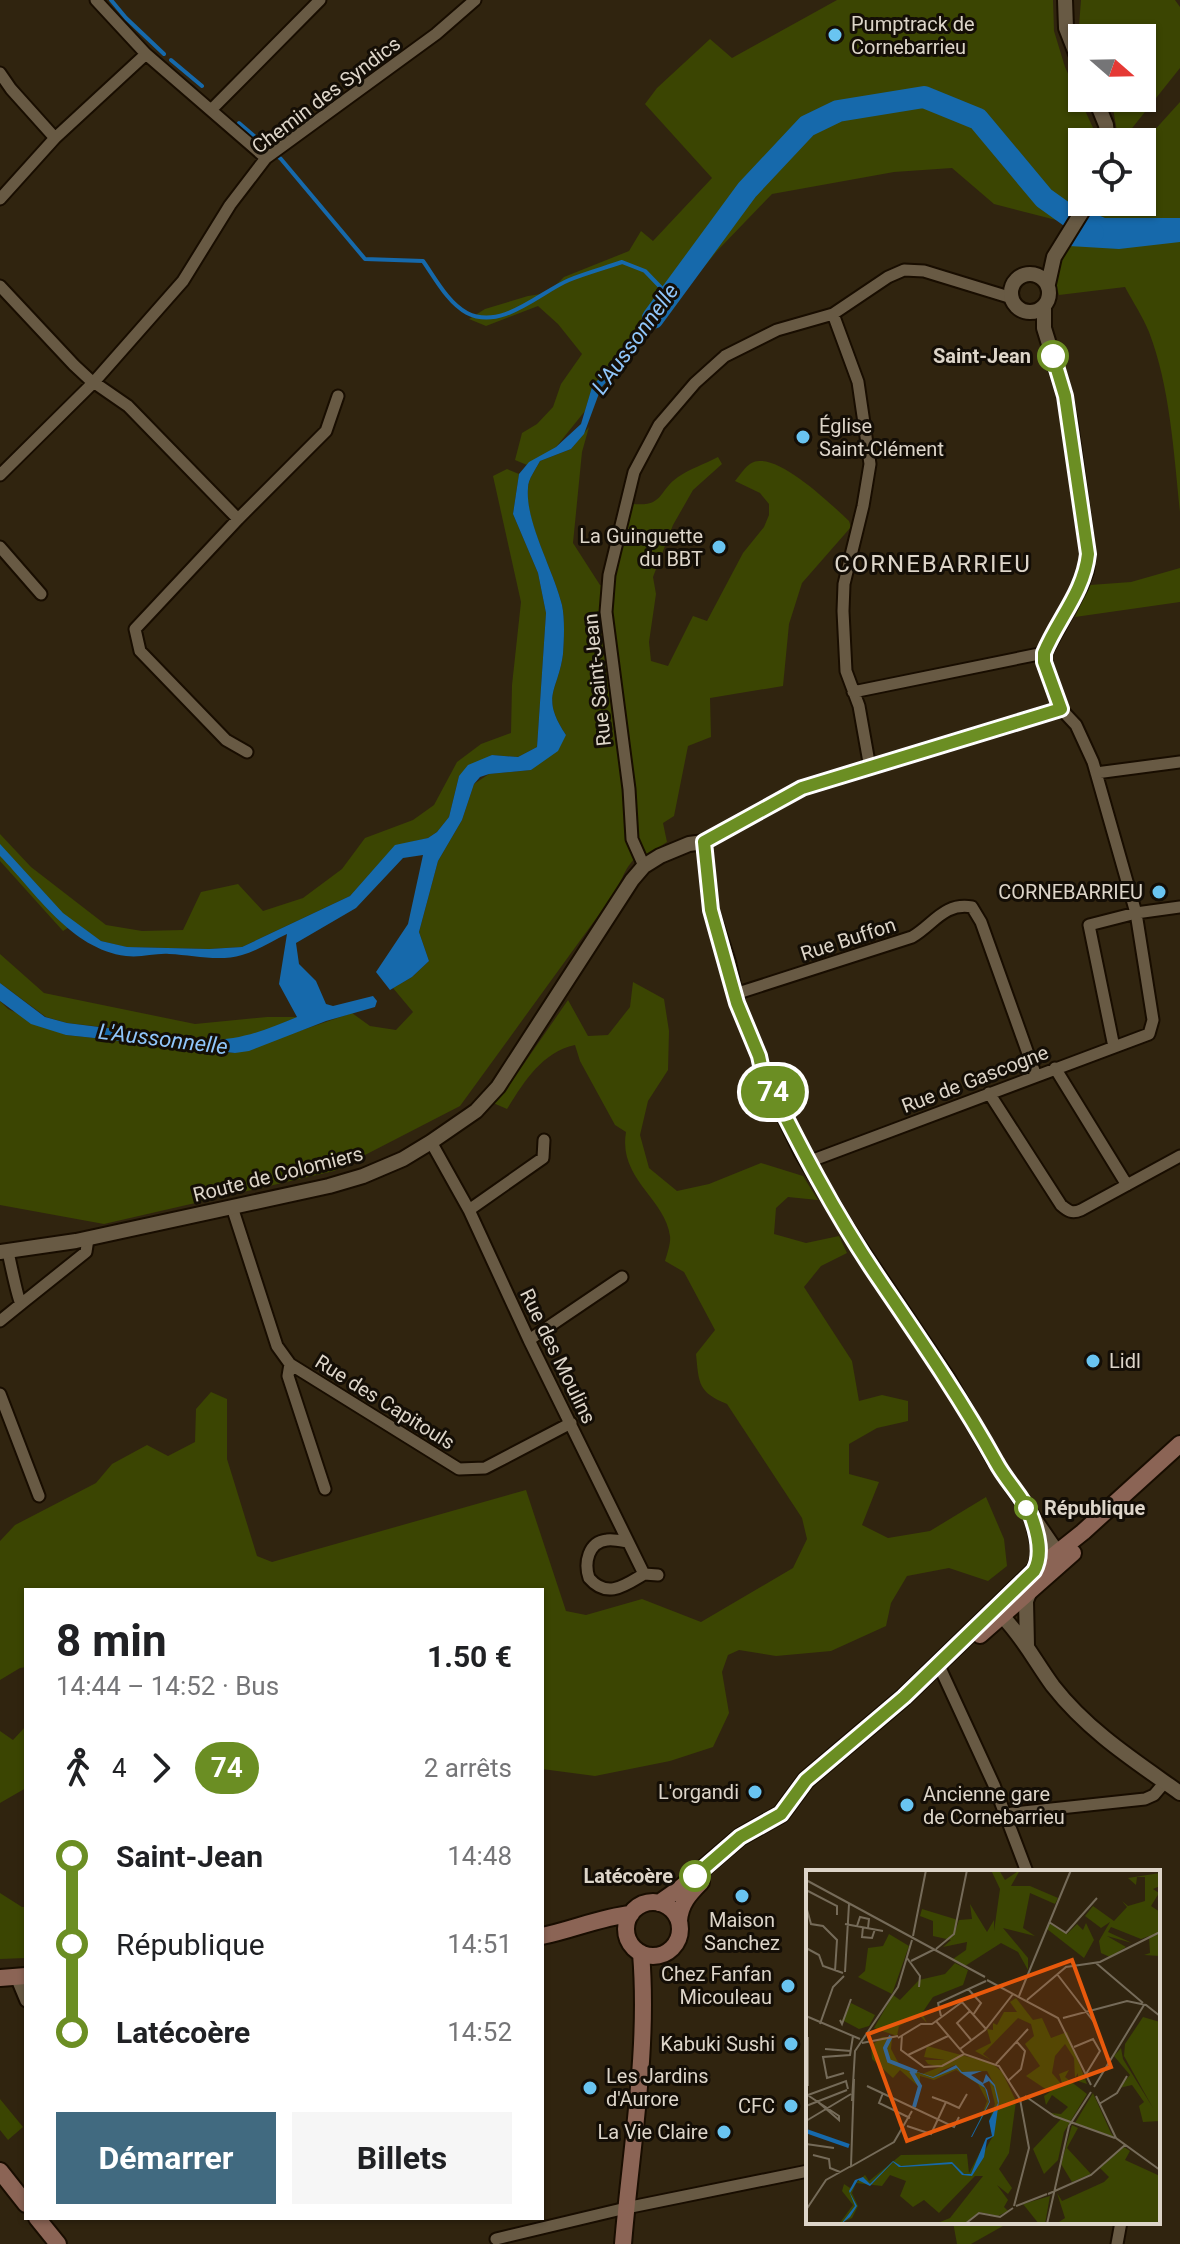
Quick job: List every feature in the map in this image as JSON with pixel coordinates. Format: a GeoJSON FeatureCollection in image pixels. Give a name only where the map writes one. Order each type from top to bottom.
{"type":"FeatureCollection","features":[{"type":"Feature","properties":{"kind":"main road"},"geometry":{"type":"LineString","coordinates":[[904,1697],[941,1670],[1002,1616],[1034,1571],[1083,1532],[1180,1444]]}},
{"type":"Feature","properties":{"kind":"main road"},"geometry":{"type":"LineString","coordinates":[[659,1903],[740,1837],[781,1814],[800,1786],[1180,1455]]}},
{"type":"Feature","properties":{"kind":"main road"},"geometry":{"type":"LineString","coordinates":[[640,2059],[654,1970],[660,1955],[675,1944],[680,1930],[680,1909],[696,1887],[739,1848],[787,1820],[800,1805],[819,1771]]}},
{"type":"Feature","properties":{"kind":"main road"},"geometry":{"type":"LineString","coordinates":[[660,1955],[641,1953],[630,1943],[627,1924],[631,1914],[643,1904],[659,1903],[671,1909],[679,1921]]}},
{"type":"Feature","properties":{"kind":"main road"},"geometry":{"type":"LineString","coordinates":[[544,1936],[631,1914]]}},
{"type":"Feature","properties":{"kind":"main road"},"geometry":{"type":"LineString","coordinates":[[601,1922],[627,1936]]}},
{"type":"Feature","properties":{"kind":"main road"},"geometry":{"type":"LineString","coordinates":[[623,2244],[644,1996],[641,1953]]}},
{"type":"Feature","properties":{"kind":"main road"},"geometry":{"type":"LineString","coordinates":[[0,2171],[24,2201]]}},
{"type":"Feature","properties":{"kind":"main road"},"geometry":{"type":"LineString","coordinates":[[39,2220],[58,2244]]}},
{"type":"Feature","properties":{"kind":"street"},"geometry":{"type":"LineString","coordinates":[[96,0],[146,54],[251,148],[271,154]]}},
{"type":"Feature","properties":{"kind":"street"},"geometry":{"type":"LineString","coordinates":[[211,110],[320,0]]}},
{"type":"Feature","properties":{"kind":"street","name":"Chemin des Syndics"},"geometry":{"type":"LineString","coordinates":[[0,475],[94,382],[183,281],[230,205],[271,154],[436,34],[475,0]]}},
{"type":"Feature","properties":{"kind":"street"},"geometry":{"type":"LineString","coordinates":[[1067,2],[1068,33]]}},
{"type":"Feature","properties":{"kind":"street"},"geometry":{"type":"LineString","coordinates":[[0,199],[55,138],[146,54]]}},
{"type":"Feature","properties":{"kind":"street"},"geometry":{"type":"LineString","coordinates":[[0,73],[55,138]]}},
{"type":"Feature","properties":{"kind":"street"},"geometry":{"type":"LineString","coordinates":[[1079,216],[1054,257],[1048,284],[1050,296],[1044,307],[1044,328],[1065,396],[1088,554],[1080,587],[1044,653],[1044,662],[1061,709],[1076,725],[1096,773],[1136,913]]}},
{"type":"Feature","properties":{"kind":"street"},"geometry":{"type":"LineString","coordinates":[[1044,307],[1029,312],[1021,310],[1012,298],[1015,281],[1054,257]]}},
{"type":"Feature","properties":{"kind":"street","name":"Rue Saint-Jean"},"geometry":{"type":"LineString","coordinates":[[644,866],[632,839],[629,789],[606,612],[609,575],[634,472],[645,447],[666,416],[695,383],[725,356],[777,330],[833,314],[888,277],[904,270],[924,271],[1012,298]]}},
{"type":"Feature","properties":{"kind":"street"},"geometry":{"type":"LineString","coordinates":[[1031,273],[1048,284]]}},
{"type":"Feature","properties":{"kind":"street"},"geometry":{"type":"LineString","coordinates":[[0,286],[74,365],[128,406],[238,519]]}},
{"type":"Feature","properties":{"kind":"street"},"geometry":{"type":"LineString","coordinates":[[1029,312],[1044,328]]}},
{"type":"Feature","properties":{"kind":"street"},"geometry":{"type":"LineString","coordinates":[[833,314],[858,382],[870,464],[844,584],[846,671],[859,706],[870,768]]}},
{"type":"Feature","properties":{"kind":"street"},"geometry":{"type":"LineString","coordinates":[[247,752],[226,740],[140,651],[135,629],[326,431],[338,396]]}},
{"type":"Feature","properties":{"kind":"street"},"geometry":{"type":"LineString","coordinates":[[0,547],[41,594]]}},
{"type":"Feature","properties":{"kind":"street"},"geometry":{"type":"LineString","coordinates":[[853,692],[1044,653]]}},
{"type":"Feature","properties":{"kind":"street","name":"Route de Colomiers"},"geometry":{"type":"LineString","coordinates":[[4,1252],[88,1239],[232,1207],[363,1176],[403,1159],[476,1111],[498,1087],[644,866],[674,849],[704,842],[802,788],[1061,709]]}},
{"type":"Feature","properties":{"kind":"street"},"geometry":{"type":"LineString","coordinates":[[1096,773],[1180,762]]}},
{"type":"Feature","properties":{"kind":"street"},"geometry":{"type":"LineString","coordinates":[[704,842],[711,910],[735,994],[762,1070],[808,1162],[882,1284],[948,1379],[996,1463],[1057,1552],[1056,1561],[1024,1589],[1027,1646]]}},
{"type":"Feature","properties":{"kind":"street","name":"Rue Buffon"},"geometry":{"type":"LineString","coordinates":[[735,994],[912,937],[923,931],[939,914],[954,907],[972,907],[981,922],[1036,1076]]}},
{"type":"Feature","properties":{"kind":"street"},"geometry":{"type":"LineString","coordinates":[[1114,1047],[1089,925],[1136,913],[1180,907]]}},
{"type":"Feature","properties":{"kind":"street","name":"Rue de Gascogne"},"geometry":{"type":"LineString","coordinates":[[808,1162],[1149,1034],[1152,1028],[1136,913]]}},
{"type":"Feature","properties":{"kind":"street"},"geometry":{"type":"LineString","coordinates":[[1055,1068],[1127,1185]]}},
{"type":"Feature","properties":{"kind":"street"},"geometry":{"type":"LineString","coordinates":[[989,1093],[1061,1205],[1068,1211],[1075,1213],[1180,1156]]}},
{"type":"Feature","properties":{"kind":"street"},"geometry":{"type":"LineString","coordinates":[[469,1210],[543,1158],[544,1140]]}},
{"type":"Feature","properties":{"kind":"street","name":"Rue des Moulins"},"geometry":{"type":"LineString","coordinates":[[431,1142],[469,1210],[644,1574]]}},
{"type":"Feature","properties":{"kind":"street","name":"Rue des Capitouls"},"geometry":{"type":"LineString","coordinates":[[232,1207],[277,1346],[290,1364],[459,1469],[485,1468],[571,1423]]}},
{"type":"Feature","properties":{"kind":"street"},"geometry":{"type":"LineString","coordinates":[[0,1321],[86,1252],[88,1239]]}},
{"type":"Feature","properties":{"kind":"street"},"geometry":{"type":"LineString","coordinates":[[4,1252],[21,1304]]}},
{"type":"Feature","properties":{"kind":"street"},"geometry":{"type":"LineString","coordinates":[[529,1340],[622,1277]]}},
{"type":"Feature","properties":{"kind":"street"},"geometry":{"type":"LineString","coordinates":[[290,1364],[288,1376],[325,1489]]}},
{"type":"Feature","properties":{"kind":"street"},"geometry":{"type":"LineString","coordinates":[[0,1394],[39,1496]]}},
{"type":"Feature","properties":{"kind":"street"},"geometry":{"type":"LineString","coordinates":[[621,1523],[632,1516]]}},
{"type":"Feature","properties":{"kind":"street"},"geometry":{"type":"LineString","coordinates":[[1031,1516],[1040,1553],[1034,1571]]}},
{"type":"Feature","properties":{"kind":"street"},"geometry":{"type":"LineString","coordinates":[[628,1542],[608,1540],[591,1550],[586,1560],[589,1578],[604,1590],[617,1590],[644,1574],[658,1575]]}},
{"type":"Feature","properties":{"kind":"street"},"geometry":{"type":"LineString","coordinates":[[1002,1616],[1027,1646],[1053,1686],[1081,1717],[1119,1751],[1180,1793]]}},
{"type":"Feature","properties":{"kind":"street"},"geometry":{"type":"LineString","coordinates":[[941,1670],[1005,1814],[1026,1870]]}},
{"type":"Feature","properties":{"kind":"street"},"geometry":{"type":"LineString","coordinates":[[1005,1814],[1145,1799],[1154,1795],[1165,1782]]}},
{"type":"Feature","properties":{"kind":"street"},"geometry":{"type":"LineString","coordinates":[[14,1977],[24,1997]]}},
{"type":"Feature","properties":{"kind":"street"},"geometry":{"type":"LineString","coordinates":[[496,2239],[626,2208],[806,2171]]}},
{"type":"Feature","properties":{"kind":"street"},"geometry":{"type":"LineString","coordinates":[[1117,2244],[1121,2224]]}},
{"type":"Feature","properties":{"kind":"green space"},"geometry":{"type":"Polygon","coordinates":[[[837,0],[1053,0],[1054,31],[1068,74],[1068,112],[1086,112],[1093,128],[1068,128],[1068,216],[1064,222],[994,204],[952,168],[894,172],[772,194],[717,251],[677,300],[670,294],[592,387],[585,411],[556,447],[527,465],[515,460],[522,433],[537,424],[553,407],[561,384],[582,354],[558,324],[538,306],[486,326],[469,319],[485,309],[548,293],[564,277],[629,251],[641,231],[653,241],[712,178],[645,104],[657,88],[710,39],[732,58],[837,0]]]}},
{"type":"Feature","properties":{"kind":"green space"},"geometry":{"type":"Polygon","coordinates":[[[1081,0],[1175,0],[1180,7],[1180,68],[1156,98],[1156,24],[1079,24],[1081,0]]]}},
{"type":"Feature","properties":{"kind":"green space"},"geometry":{"type":"Polygon","coordinates":[[[1180,102],[1180,512],[1162,375],[1141,315],[1125,287],[1059,295],[1054,279],[1058,265],[1088,216],[1156,216],[1156,129],[1180,102]]]}},
{"type":"Feature","properties":{"kind":"green space"},"geometry":{"type":"Polygon","coordinates":[[[1114,112],[1145,112],[1132,128],[1116,128],[1114,112]]]}},
{"type":"Feature","properties":{"kind":"green space"},"geometry":{"type":"Polygon","coordinates":[[[589,427],[582,452],[573,543],[600,585],[615,587],[615,575],[633,504],[656,500],[678,477],[718,457],[722,464],[693,490],[673,525],[653,577],[656,594],[649,642],[651,661],[668,666],[693,616],[707,621],[743,553],[764,527],[769,504],[760,493],[735,481],[752,463],[769,462],[794,475],[831,504],[849,521],[851,527],[802,583],[789,624],[783,686],[710,698],[711,737],[688,746],[674,816],[663,823],[667,842],[647,855],[642,852],[631,863],[611,898],[460,1106],[334,1171],[104,1224],[0,1205],[0,1001],[8,1009],[66,1035],[235,1053],[352,1013],[370,1026],[396,1030],[413,1012],[393,988],[412,977],[429,961],[419,932],[438,861],[462,820],[474,784],[489,774],[531,770],[566,735],[552,702],[563,654],[563,611],[530,515],[528,488],[540,461],[571,449],[589,427]]]}},
{"type":"Feature","properties":{"kind":"green space"},"geometry":{"type":"Polygon","coordinates":[[[507,469],[519,474],[513,514],[538,573],[546,613],[537,747],[518,757],[492,755],[459,776],[449,817],[437,832],[428,838],[395,846],[350,896],[242,947],[126,947],[101,941],[74,924],[63,931],[0,861],[0,834],[31,867],[106,925],[142,931],[183,930],[201,892],[238,884],[263,911],[303,898],[342,869],[365,838],[413,820],[434,805],[457,762],[481,744],[511,733],[512,685],[521,602],[493,476],[507,469]]]}},
{"type":"Feature","properties":{"kind":"green space"},"geometry":{"type":"Polygon","coordinates":[[[1180,568],[1180,602],[1075,617],[1090,585],[1131,582],[1180,568]]]}},
{"type":"Feature","properties":{"kind":"green space"},"geometry":{"type":"Polygon","coordinates":[[[0,954],[44,993],[195,1024],[297,1017],[255,1035],[227,1041],[67,1023],[46,1017],[0,983],[0,954]]]}},
{"type":"Feature","properties":{"kind":"green space"},"geometry":{"type":"Polygon","coordinates":[[[633,982],[664,999],[669,1031],[668,1070],[648,1101],[640,1135],[649,1168],[677,1191],[709,1184],[761,1163],[803,1176],[818,1200],[788,1197],[776,1208],[774,1234],[806,1243],[839,1236],[847,1253],[821,1266],[804,1287],[852,1361],[859,1401],[882,1395],[908,1401],[908,1421],[877,1428],[849,1444],[849,1474],[879,1482],[862,1525],[888,1538],[930,1531],[986,1497],[1004,1539],[1007,1566],[988,1581],[949,1568],[907,1576],[891,1603],[886,1626],[831,1651],[776,1656],[739,1650],[728,1655],[722,1672],[729,1713],[713,1747],[670,1761],[595,1776],[544,1769],[544,1588],[24,1588],[24,1667],[0,1680],[0,1541],[15,1525],[96,1483],[112,1464],[147,1445],[168,1456],[195,1442],[196,1409],[211,1392],[227,1399],[227,1459],[257,1556],[272,1562],[526,1490],[566,1611],[586,1615],[642,1599],[701,1622],[793,1568],[807,1539],[802,1518],[727,1404],[710,1395],[702,1386],[696,1354],[715,1330],[684,1272],[665,1261],[670,1239],[666,1223],[635,1176],[625,1148],[626,1132],[615,1125],[580,1061],[575,1045],[543,1061],[507,1109],[491,1102],[503,1094],[568,1000],[588,1036],[608,1035],[630,1007],[633,982]]]}},
{"type":"Feature","properties":{"kind":"green space"},"geometry":{"type":"Polygon","coordinates":[[[24,1728],[24,1789],[0,1803],[0,1731],[13,1740],[24,1728]]]}},
{"type":"Feature","properties":{"kind":"green space"},"geometry":{"type":"Polygon","coordinates":[[[0,1893],[24,1907],[24,1958],[0,1959],[0,1893]]]}},
{"type":"Feature","properties":{"kind":"green space"},"geometry":{"type":"Polygon","coordinates":[[[0,2099],[23,2127],[8,2140],[0,2130],[0,2099]]]}},
{"type":"Feature","properties":{"kind":"green space"},"geometry":{"type":"Polygon","coordinates":[[[953,2224],[1006,2224],[971,2244],[957,2244],[953,2224]]]}},
{"type":"Feature","properties":{"kind":"water"},"geometry":{"type":"Polygon","coordinates":[[[1086,216],[1180,218],[1180,242],[1119,249],[1069,246],[1086,216]]]}},
{"type":"Feature","properties":{"kind":"water"},"geometry":{"type":"Polygon","coordinates":[[[669,293],[677,300],[601,388],[584,434],[571,449],[540,461],[529,481],[531,516],[563,611],[563,654],[552,702],[566,735],[558,751],[531,770],[489,774],[480,777],[474,784],[462,820],[438,861],[419,932],[429,961],[412,977],[390,990],[376,972],[408,924],[423,855],[403,858],[356,908],[296,943],[299,964],[316,981],[326,1004],[333,1006],[373,996],[377,1001],[375,1007],[326,1021],[249,1051],[235,1053],[66,1035],[31,1024],[0,1001],[0,983],[45,1017],[67,1023],[204,1040],[241,1037],[297,1017],[279,984],[287,934],[248,953],[224,958],[164,954],[126,956],[106,951],[71,931],[41,902],[0,856],[0,844],[63,913],[101,941],[127,947],[209,949],[242,947],[350,896],[395,845],[428,838],[437,832],[449,817],[459,776],[468,765],[492,755],[518,757],[537,747],[546,613],[538,573],[513,514],[519,474],[529,462],[556,447],[581,424],[592,387],[669,293]]]}},
{"type":"Feature","properties":{"kind":"waterway"},"geometry":{"type":"LineString","coordinates":[[111,0],[164,54]]}},
{"type":"Feature","properties":{"kind":"waterway"},"geometry":{"type":"LineString","coordinates":[[171,60],[202,86]]}},
{"type":"Feature","properties":{"kind":"waterway","name":"L'Aussonnelle"},"geometry":{"type":"LineString","coordinates":[[653,318],[747,190],[807,126],[838,111],[924,97],[978,119],[1044,198],[1093,233]]}},
{"type":"Feature","properties":{"kind":"waterway"},"geometry":{"type":"LineString","coordinates":[[239,123],[281,159],[365,259],[423,261],[448,297],[467,313],[480,317],[507,314],[569,280],[622,262],[645,271],[670,297]]}},
{"type":"Feature","properties":{"kind":"bus line","name":"74"},"geometry":{"type":"LineString","coordinates":[[695,1876],[740,1837],[788,1808],[806,1780],[904,1697],[1038,1564],[1040,1553],[1031,1516],[996,1463],[948,1379],[848,1230],[802,1153],[762,1070],[737,1003],[711,910],[704,842],[802,788],[1061,709],[1044,662],[1044,653],[1080,587],[1088,554],[1065,396],[1053,356]]}},
{"type":"Feature","properties":{"kind":"place","name":"Pumptrack de Cornebarrieu"},"geometry":{"type":"Point","coordinates":[835,35]}},
{"type":"Feature","properties":{"kind":"place","name":"Saint-Jean"},"geometry":{"type":"Point","coordinates":[1053,356]}},
{"type":"Feature","properties":{"kind":"place","name":"Église Saint-Clément"},"geometry":{"type":"Point","coordinates":[803,437]}},
{"type":"Feature","properties":{"kind":"place","name":"La Guinguette du BBT"},"geometry":{"type":"Point","coordinates":[719,547]}},
{"type":"Feature","properties":{"kind":"place","name":"CORNEBARRIEU"},"geometry":{"type":"Point","coordinates":[1159,892]}},
{"type":"Feature","properties":{"kind":"place","name":"Lidl"},"geometry":{"type":"Point","coordinates":[1093,1361]}},
{"type":"Feature","properties":{"kind":"place","name":"République"},"geometry":{"type":"Point","coordinates":[1026,1508]}},
{"type":"Feature","properties":{"kind":"place","name":"L'organdi"},"geometry":{"type":"Point","coordinates":[755,1792]}},
{"type":"Feature","properties":{"kind":"place","name":"Ancienne gare de Cornebarrieu"},"geometry":{"type":"Point","coordinates":[907,1805]}},
{"type":"Feature","properties":{"kind":"place","name":"Latécoère"},"geometry":{"type":"Point","coordinates":[695,1876]}},
{"type":"Feature","properties":{"kind":"place","name":"Maison Sanchez"},"geometry":{"type":"Point","coordinates":[742,1896]}},
{"type":"Feature","properties":{"kind":"place","name":"Chez Fanfan Micouleau"},"geometry":{"type":"Point","coordinates":[788,1986]}},
{"type":"Feature","properties":{"kind":"place","name":"Kabuki Sushi"},"geometry":{"type":"Point","coordinates":[791,2044]}},
{"type":"Feature","properties":{"kind":"place","name":"Les Jardins d'Aurore"},"geometry":{"type":"Point","coordinates":[590,2088]}},
{"type":"Feature","properties":{"kind":"place","name":"CFC"},"geometry":{"type":"Point","coordinates":[791,2106]}},
{"type":"Feature","properties":{"kind":"place","name":"La Vie Claire"},"geometry":{"type":"Point","coordinates":[724,2132]}},
{"type":"Feature","properties":{"kind":"district","name":"CORNEBARRIEU"},"geometry":{"type":"Point","coordinates":[933,564]}}]}
